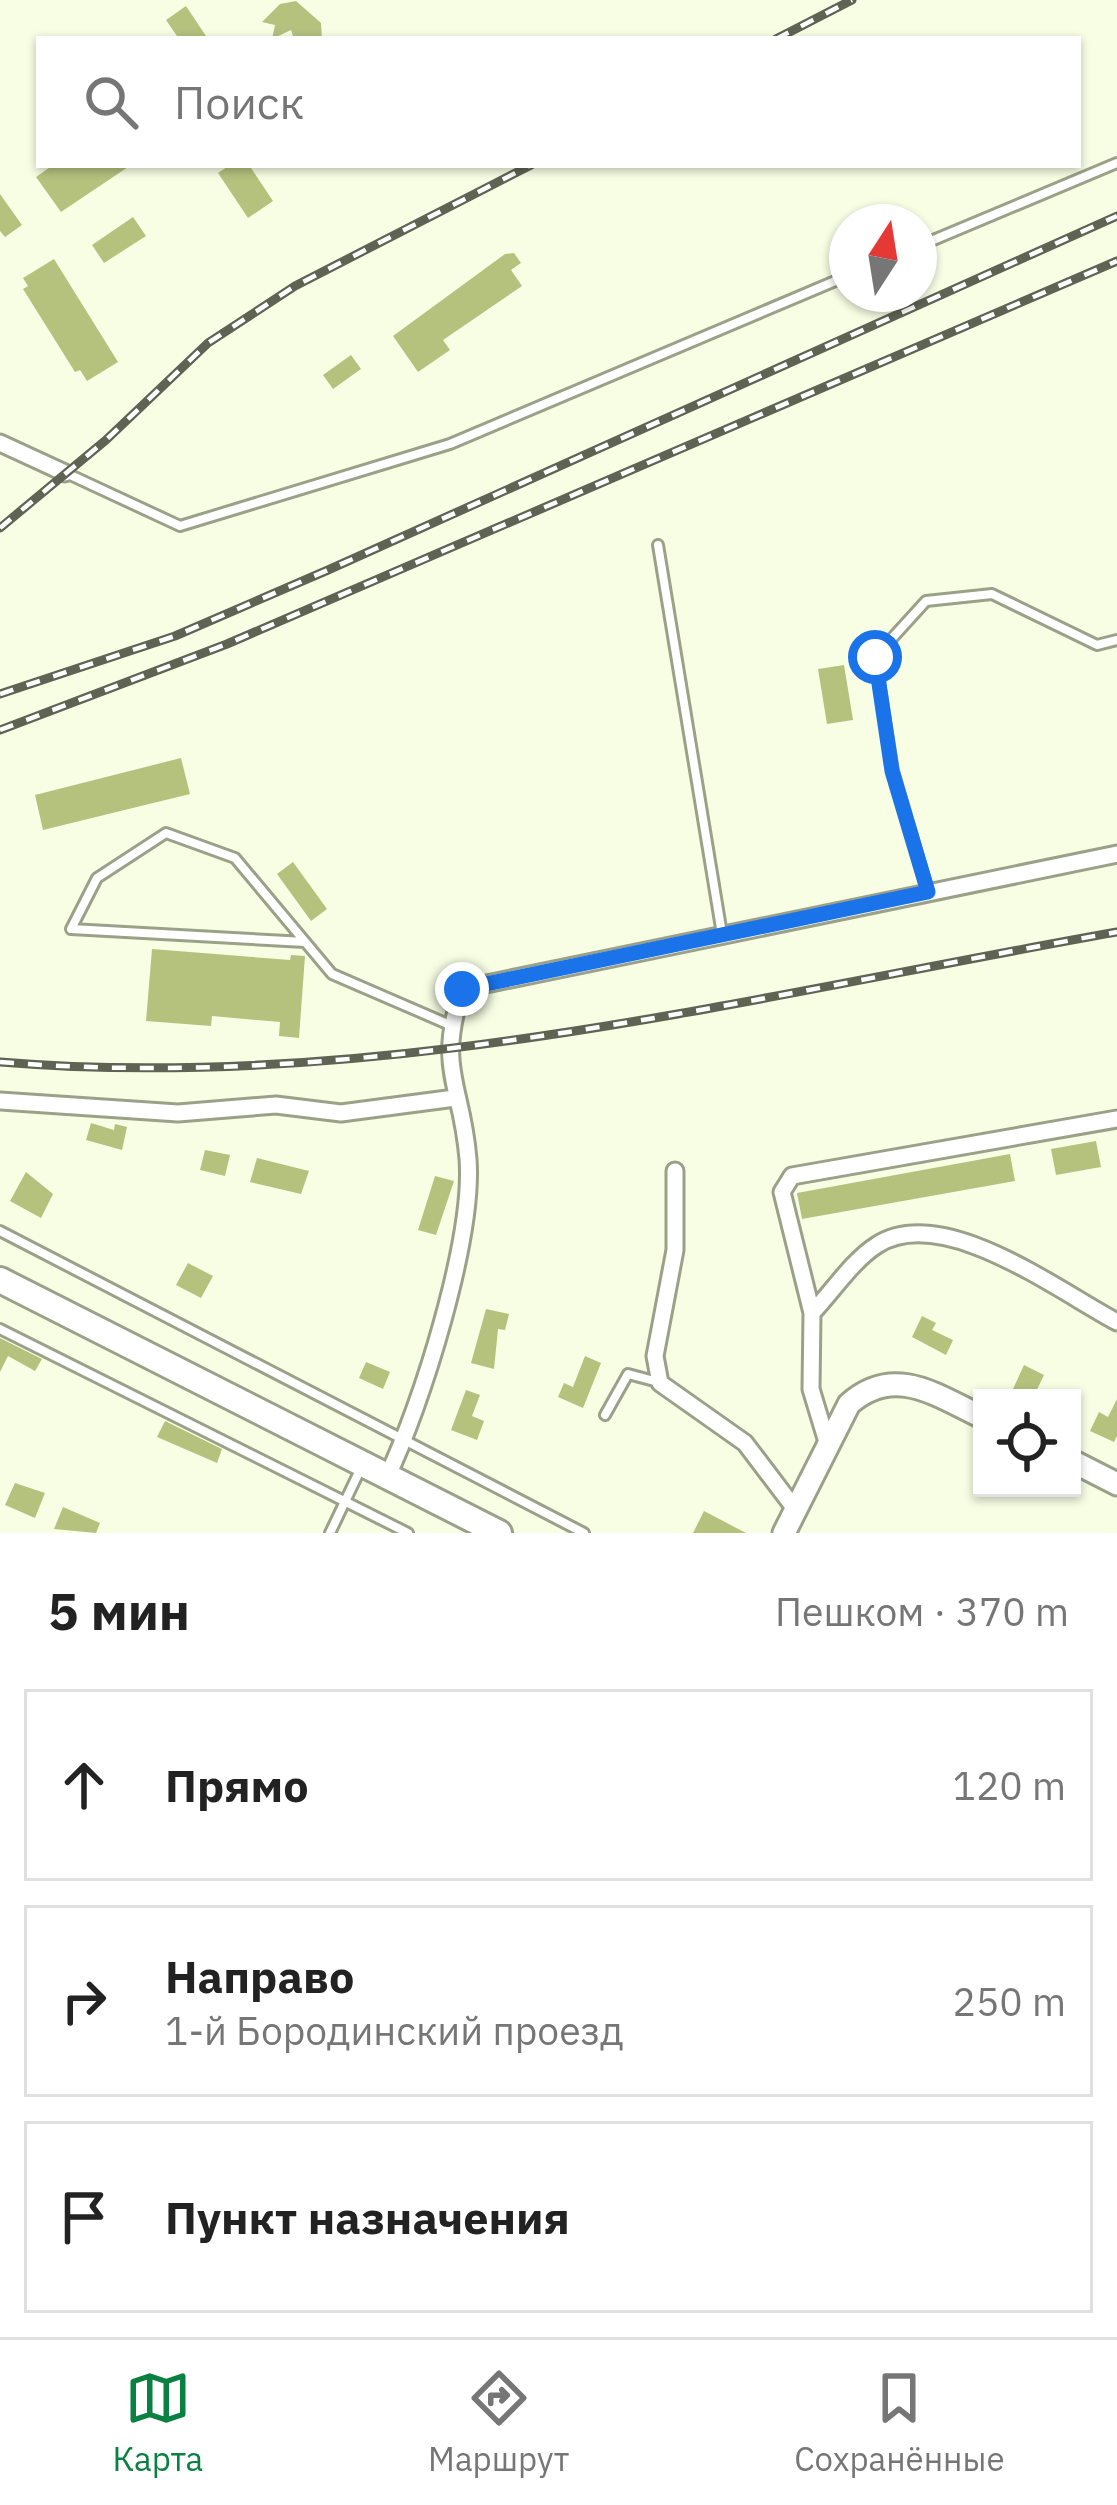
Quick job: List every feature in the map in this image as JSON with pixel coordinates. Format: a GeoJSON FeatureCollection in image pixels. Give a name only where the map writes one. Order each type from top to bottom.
{"type":"FeatureCollection","features":[{"type":"Feature","properties":{"kind":"main road"},"geometry":{"type":"LineString","coordinates":[[0,1280],[499,1533]]}},
{"type":"Feature","properties":{"kind":"street"},"geometry":{"type":"LineString","coordinates":[[0,442],[65,472]]}},
{"type":"Feature","properties":{"kind":"street"},"geometry":{"type":"LineString","coordinates":[[387,1477],[405,1440],[467,1224],[468,1157],[447,1058],[450,1025],[462,989],[1117,854]]}},
{"type":"Feature","properties":{"kind":"street"},"geometry":{"type":"LineString","coordinates":[[0,1101],[178,1113],[276,1105],[341,1113],[455,1098]]}},
{"type":"Feature","properties":{"kind":"street"},"geometry":{"type":"LineString","coordinates":[[827,1442],[811,1389],[812,1313],[782,1192],[792,1176],[1117,1119]]}},
{"type":"Feature","properties":{"kind":"street"},"geometry":{"type":"LineString","coordinates":[[675,1171],[675,1250],[655,1356],[659,1382],[745,1443],[795,1509]]}},
{"type":"Feature","properties":{"kind":"street"},"geometry":{"type":"LineString","coordinates":[[812,1313],[877,1245],[915,1231],[955,1235],[1117,1322]]}},
{"type":"Feature","properties":{"kind":"street"},"geometry":{"type":"LineString","coordinates":[[784,1533],[827,1442],[849,1404],[866,1388],[885,1383],[920,1388],[973,1414]]}},
{"type":"Feature","properties":{"kind":"street"},"geometry":{"type":"LineString","coordinates":[[1081,1466],[1117,1484]]}},
{"type":"Feature","properties":{"kind":"lane"},"geometry":{"type":"LineString","coordinates":[[937,238],[1117,163]]}},
{"type":"Feature","properties":{"kind":"lane"},"geometry":{"type":"LineString","coordinates":[[65,472],[180,526],[450,444],[829,284]]}},
{"type":"Feature","properties":{"kind":"lane"},"geometry":{"type":"LineString","coordinates":[[658,545],[722,935]]}},
{"type":"Feature","properties":{"kind":"lane"},"geometry":{"type":"LineString","coordinates":[[928,892],[892,771],[875,657],[926,601],[992,594],[1097,645],[1117,640]]}},
{"type":"Feature","properties":{"kind":"lane"},"geometry":{"type":"LineString","coordinates":[[305,942],[71,929],[97,878],[166,833],[236,858],[332,974],[450,1025]]}},
{"type":"Feature","properties":{"kind":"lane"},"geometry":{"type":"LineString","coordinates":[[0,1231],[584,1533]]}},
{"type":"Feature","properties":{"kind":"lane"},"geometry":{"type":"LineString","coordinates":[[0,1329],[408,1533]]}},
{"type":"Feature","properties":{"kind":"lane"},"geometry":{"type":"LineString","coordinates":[[605,1415],[628,1374],[659,1382]]}},
{"type":"Feature","properties":{"kind":"lane"},"geometry":{"type":"LineString","coordinates":[[330,1533],[363,1466]]}},
{"type":"Feature","properties":{"kind":"building"},"geometry":{"type":"Polygon","coordinates":[[[296,1],[321,23],[322,36],[293,36],[291,30],[273,36],[275,25],[262,22],[280,4],[296,1]]]}},
{"type":"Feature","properties":{"kind":"building"},"geometry":{"type":"Polygon","coordinates":[[[186,6],[206,36],[177,36],[166,20],[186,6]]]}},
{"type":"Feature","properties":{"kind":"building"},"geometry":{"type":"Polygon","coordinates":[[[49,168],[127,168],[61,212],[36,177],[49,168]]]}},
{"type":"Feature","properties":{"kind":"building"},"geometry":{"type":"Polygon","coordinates":[[[226,168],[251,168],[273,201],[248,218],[218,173],[226,168]]]}},
{"type":"Feature","properties":{"kind":"building"},"geometry":{"type":"Polygon","coordinates":[[[0,194],[22,225],[5,237],[0,231],[0,194]]]}},
{"type":"Feature","properties":{"kind":"building"},"geometry":{"type":"Polygon","coordinates":[[[133,217],[146,236],[104,263],[92,245],[133,217]]]}},
{"type":"Feature","properties":{"kind":"building"},"geometry":{"type":"Polygon","coordinates":[[[514,253],[521,263],[511,270],[522,286],[443,340],[450,350],[418,372],[393,336],[505,254],[514,253]]]}},
{"type":"Feature","properties":{"kind":"building"},"geometry":{"type":"Polygon","coordinates":[[[54,259],[118,362],[87,381],[80,370],[75,372],[23,289],[28,286],[23,278],[54,259]]]}},
{"type":"Feature","properties":{"kind":"building"},"geometry":{"type":"Polygon","coordinates":[[[351,355],[361,369],[333,389],[323,375],[351,355]]]}},
{"type":"Feature","properties":{"kind":"building"},"geometry":{"type":"Polygon","coordinates":[[[844,665],[853,720],[827,724],[818,669],[844,665]]]}},
{"type":"Feature","properties":{"kind":"building"},"geometry":{"type":"Polygon","coordinates":[[[181,758],[190,794],[43,830],[35,795],[181,758]]]}},
{"type":"Feature","properties":{"kind":"building"},"geometry":{"type":"Polygon","coordinates":[[[293,862],[327,909],[311,921],[277,874],[293,862]]]}},
{"type":"Feature","properties":{"kind":"building"},"geometry":{"type":"Polygon","coordinates":[[[152,949],[290,960],[291,955],[305,956],[299,1038],[279,1036],[280,1022],[212,1016],[211,1026],[146,1021],[152,949]]]}},
{"type":"Feature","properties":{"kind":"building"},"geometry":{"type":"Polygon","coordinates":[[[91,1123],[114,1130],[115,1124],[127,1127],[122,1150],[86,1140],[91,1123]]]}},
{"type":"Feature","properties":{"kind":"building"},"geometry":{"type":"Polygon","coordinates":[[[1096,1141],[1101,1167],[1056,1175],[1051,1149],[1096,1141]]]}},
{"type":"Feature","properties":{"kind":"building"},"geometry":{"type":"Polygon","coordinates":[[[205,1150],[230,1155],[225,1176],[200,1170],[205,1150]]]}},
{"type":"Feature","properties":{"kind":"building"},"geometry":{"type":"Polygon","coordinates":[[[1010,1154],[1015,1181],[802,1219],[797,1193],[1010,1154]]]}},
{"type":"Feature","properties":{"kind":"building"},"geometry":{"type":"Polygon","coordinates":[[[257,1158],[309,1171],[301,1194],[250,1182],[257,1158]]]}},
{"type":"Feature","properties":{"kind":"building"},"geometry":{"type":"Polygon","coordinates":[[[26,1172],[53,1194],[41,1218],[10,1201],[26,1172]]]}},
{"type":"Feature","properties":{"kind":"building"},"geometry":{"type":"Polygon","coordinates":[[[435,1176],[454,1181],[436,1235],[418,1230],[435,1176]]]}},
{"type":"Feature","properties":{"kind":"building"},"geometry":{"type":"Polygon","coordinates":[[[188,1263],[213,1276],[201,1298],[176,1285],[188,1263]]]}},
{"type":"Feature","properties":{"kind":"building"},"geometry":{"type":"Polygon","coordinates":[[[486,1309],[509,1314],[505,1330],[498,1329],[494,1369],[471,1363],[486,1309]]]}},
{"type":"Feature","properties":{"kind":"building"},"geometry":{"type":"Polygon","coordinates":[[[922,1316],[936,1323],[932,1330],[953,1340],[946,1355],[912,1337],[922,1316]]]}},
{"type":"Feature","properties":{"kind":"building"},"geometry":{"type":"Polygon","coordinates":[[[0,1338],[42,1359],[35,1371],[8,1356],[0,1372],[0,1338]]]}},
{"type":"Feature","properties":{"kind":"building"},"geometry":{"type":"Polygon","coordinates":[[[585,1356],[601,1363],[583,1408],[558,1397],[564,1383],[573,1387],[585,1356]]]}},
{"type":"Feature","properties":{"kind":"building"},"geometry":{"type":"Polygon","coordinates":[[[366,1362],[390,1372],[383,1389],[359,1378],[366,1362]]]}},
{"type":"Feature","properties":{"kind":"building"},"geometry":{"type":"Polygon","coordinates":[[[1024,1365],[1044,1375],[1037,1389],[1013,1389],[1024,1365]]]}},
{"type":"Feature","properties":{"kind":"building"},"geometry":{"type":"Polygon","coordinates":[[[466,1390],[480,1395],[472,1416],[484,1421],[477,1440],[451,1430],[466,1390]]]}},
{"type":"Feature","properties":{"kind":"building"},"geometry":{"type":"Polygon","coordinates":[[[1117,1399],[1114,1442],[1090,1431],[1099,1412],[1108,1417],[1117,1399]]]}},
{"type":"Feature","properties":{"kind":"building"},"geometry":{"type":"Polygon","coordinates":[[[165,1421],[222,1449],[217,1463],[157,1437],[165,1421]]]}},
{"type":"Feature","properties":{"kind":"building"},"geometry":{"type":"Polygon","coordinates":[[[15,1483],[45,1493],[35,1518],[5,1505],[15,1483]]]}},
{"type":"Feature","properties":{"kind":"building"},"geometry":{"type":"Polygon","coordinates":[[[63,1507],[100,1523],[96,1533],[54,1529],[63,1507]]]}},
{"type":"Feature","properties":{"kind":"building"},"geometry":{"type":"Polygon","coordinates":[[[704,1511],[746,1533],[693,1533],[704,1511]]]}},
{"type":"Feature","properties":{"kind":"railway"},"geometry":{"type":"LineString","coordinates":[[782,36],[852,0]]}},
{"type":"Feature","properties":{"kind":"railway"},"geometry":{"type":"LineString","coordinates":[[0,528],[106,440],[208,343],[295,286],[525,168]]}},
{"type":"Feature","properties":{"kind":"railway"},"geometry":{"type":"LineString","coordinates":[[0,694],[175,636],[1117,216]]}},
{"type":"Feature","properties":{"kind":"railway"},"geometry":{"type":"LineString","coordinates":[[0,730],[227,644],[1117,261]]}},
{"type":"Feature","properties":{"kind":"railway"},"geometry":{"type":"LineString","coordinates":[[0,1062],[141,1068],[282,1064],[422,1052],[701,1010],[1117,932]]}},
{"type":"Feature","properties":{"kind":"route"},"geometry":{"type":"LineString","coordinates":[[462,989],[928,892],[892,771],[875,657]]}}]}
